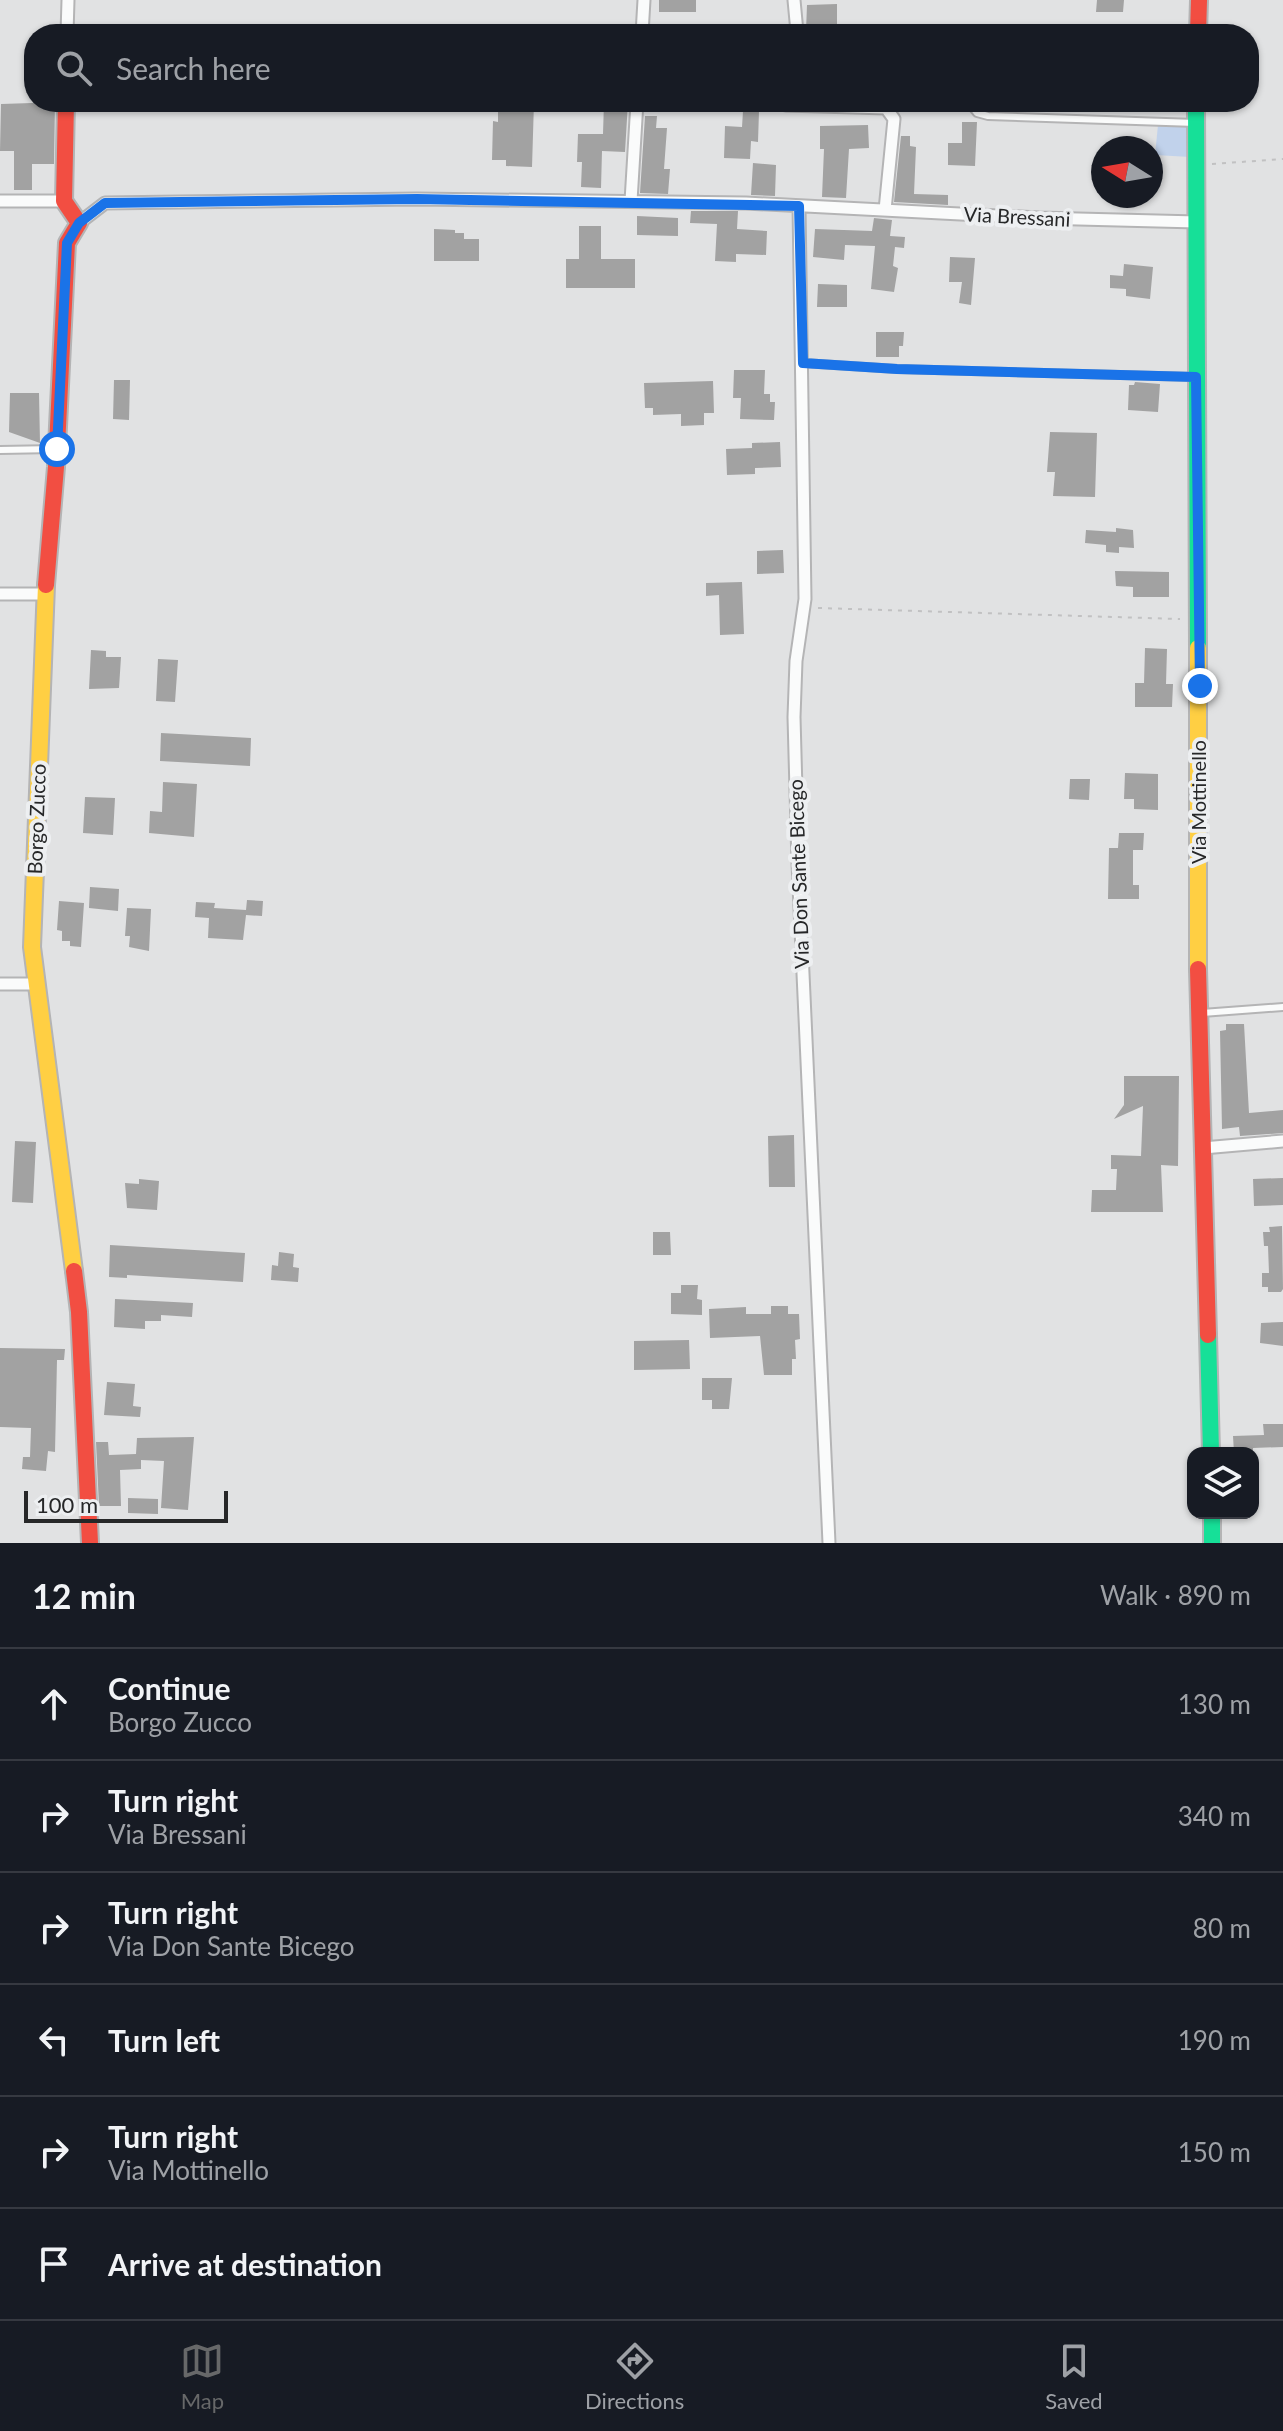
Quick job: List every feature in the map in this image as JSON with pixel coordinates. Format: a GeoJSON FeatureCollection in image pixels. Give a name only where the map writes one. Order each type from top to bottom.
{"type":"FeatureCollection","features":[{"type":"Feature","properties":{"kind":"street"},"geometry":{"type":"LineString","coordinates":[[67,24],[68,0]]}},
{"type":"Feature","properties":{"kind":"street"},"geometry":{"type":"LineString","coordinates":[[643,24],[644,0]]}},
{"type":"Feature","properties":{"kind":"street"},"geometry":{"type":"LineString","coordinates":[[794,0],[796,24]]}},
{"type":"Feature","properties":{"kind":"street"},"geometry":{"type":"LineString","coordinates":[[1198,24],[1199,0]]}},
{"type":"Feature","properties":{"kind":"street"},"geometry":{"type":"LineString","coordinates":[[66,112],[64,201],[79,223]]}},
{"type":"Feature","properties":{"kind":"street"},"geometry":{"type":"LineString","coordinates":[[631,201],[636,112]]}},
{"type":"Feature","properties":{"kind":"street"},"geometry":{"type":"LineString","coordinates":[[885,210],[894,119],[889,112]]}},
{"type":"Feature","properties":{"kind":"street","name":"Via Mottinello"},"geometry":{"type":"LineString","coordinates":[[1196,112],[1197,620],[1200,686],[1198,1013],[1211,1447]]}},
{"type":"Feature","properties":{"kind":"street","name":"Via Bressani"},"geometry":{"type":"LineString","coordinates":[[79,223],[105,203],[417,199],[631,201],[1197,222]]}},
{"type":"Feature","properties":{"kind":"street"},"geometry":{"type":"LineString","coordinates":[[0,201],[64,201]]}},
{"type":"Feature","properties":{"kind":"street","name":"Via Don Sante Bicego"},"geometry":{"type":"LineString","coordinates":[[799,206],[803,363],[803,607],[796,661],[797,835],[829,1543]]}},
{"type":"Feature","properties":{"kind":"street","name":"Borgo Zucco"},"geometry":{"type":"LineString","coordinates":[[79,223],[67,243],[65,267],[57,449],[45,594],[32,947],[79,1312],[90,1543]]}},
{"type":"Feature","properties":{"kind":"street"},"geometry":{"type":"LineString","coordinates":[[0,594],[45,594]]}},
{"type":"Feature","properties":{"kind":"street"},"geometry":{"type":"LineString","coordinates":[[0,984],[36,984]]}},
{"type":"Feature","properties":{"kind":"street"},"geometry":{"type":"LineString","coordinates":[[1203,1148],[1283,1141]]}},
{"type":"Feature","properties":{"kind":"street"},"geometry":{"type":"LineString","coordinates":[[1212,1519],[1212,1543]]}},
{"type":"Feature","properties":{"kind":"lane"},"geometry":{"type":"LineString","coordinates":[[976,112],[988,116],[1196,123]]}},
{"type":"Feature","properties":{"kind":"lane"},"geometry":{"type":"LineString","coordinates":[[803,363],[897,369],[1196,377]]}},
{"type":"Feature","properties":{"kind":"lane"},"geometry":{"type":"LineString","coordinates":[[0,450],[57,449]]}},
{"type":"Feature","properties":{"kind":"lane"},"geometry":{"type":"LineString","coordinates":[[1198,1013],[1283,1007]]}},
{"type":"Feature","properties":{"kind":"path"},"geometry":{"type":"LineString","coordinates":[[1196,166],[1283,159]]}},
{"type":"Feature","properties":{"kind":"path"},"geometry":{"type":"LineString","coordinates":[[803,607],[1197,620]]}},
{"type":"Feature","properties":{"kind":"shaded area"},"geometry":{"type":"Polygon","coordinates":[[[1158,125],[1192,126],[1190,157],[1163,155],[1163,136],[1157,136],[1158,125]]]}},
{"type":"Feature","properties":{"kind":"building"},"geometry":{"type":"Polygon","coordinates":[[[659,0],[696,0],[696,12],[659,12],[659,0]]]}},
{"type":"Feature","properties":{"kind":"building"},"geometry":{"type":"Polygon","coordinates":[[[1097,0],[1124,0],[1123,12],[1096,12],[1097,0]]]}},
{"type":"Feature","properties":{"kind":"building"},"geometry":{"type":"Polygon","coordinates":[[[837,4],[837,24],[806,24],[807,5],[837,4]]]}},
{"type":"Feature","properties":{"kind":"building"},"geometry":{"type":"Polygon","coordinates":[[[24,103],[24,112],[55,112],[54,164],[32,164],[32,190],[14,190],[14,151],[0,151],[1,104],[24,103]]]}},
{"type":"Feature","properties":{"kind":"building"},"geometry":{"type":"Polygon","coordinates":[[[498,112],[534,112],[532,167],[506,166],[506,160],[492,160],[493,121],[498,122],[498,112]]]}},
{"type":"Feature","properties":{"kind":"building"},"geometry":{"type":"Polygon","coordinates":[[[604,112],[627,112],[625,152],[602,151],[601,188],[581,187],[582,162],[577,162],[578,134],[603,134],[604,112]]]}},
{"type":"Feature","properties":{"kind":"building"},"geometry":{"type":"Polygon","coordinates":[[[743,112],[759,112],[758,142],[751,141],[750,159],[724,158],[725,126],[742,127],[743,112]]]}},
{"type":"Feature","properties":{"kind":"building"},"geometry":{"type":"Polygon","coordinates":[[[645,116],[657,116],[656,128],[667,128],[664,169],[670,169],[668,194],[640,193],[645,116]]]}},
{"type":"Feature","properties":{"kind":"building"},"geometry":{"type":"Polygon","coordinates":[[[962,122],[977,122],[975,166],[948,165],[948,143],[962,143],[962,122]]]}},
{"type":"Feature","properties":{"kind":"building"},"geometry":{"type":"Polygon","coordinates":[[[868,125],[869,148],[849,149],[846,198],[822,197],[824,149],[820,149],[820,126],[868,125]]]}},
{"type":"Feature","properties":{"kind":"building"},"geometry":{"type":"Polygon","coordinates":[[[901,136],[910,136],[910,146],[916,147],[914,194],[948,195],[948,205],[894,202],[901,136]]]}},
{"type":"Feature","properties":{"kind":"building"},"geometry":{"type":"Polygon","coordinates":[[[753,163],[776,165],[775,196],[751,195],[753,163]]]}},
{"type":"Feature","properties":{"kind":"building"},"geometry":{"type":"Polygon","coordinates":[[[691,211],[738,211],[737,229],[767,231],[766,255],[736,254],[736,262],[715,261],[717,224],[690,223],[691,211]]]}},
{"type":"Feature","properties":{"kind":"building"},"geometry":{"type":"Polygon","coordinates":[[[637,216],[678,218],[678,236],[637,235],[637,216]]]}},
{"type":"Feature","properties":{"kind":"building"},"geometry":{"type":"Polygon","coordinates":[[[874,218],[892,220],[890,236],[905,237],[904,248],[895,247],[893,266],[898,268],[894,292],[871,289],[875,246],[845,245],[844,260],[813,257],[815,229],[872,231],[874,218]]]}},
{"type":"Feature","properties":{"kind":"building"},"geometry":{"type":"Polygon","coordinates":[[[579,226],[601,226],[601,259],[635,259],[635,288],[566,288],[566,259],[579,259],[579,226]]]}},
{"type":"Feature","properties":{"kind":"building"},"geometry":{"type":"Polygon","coordinates":[[[434,229],[455,230],[455,233],[464,233],[464,239],[479,239],[479,261],[434,261],[434,229]]]}},
{"type":"Feature","properties":{"kind":"building"},"geometry":{"type":"Polygon","coordinates":[[[950,257],[975,258],[971,305],[959,303],[962,282],[949,282],[950,257]]]}},
{"type":"Feature","properties":{"kind":"building"},"geometry":{"type":"Polygon","coordinates":[[[1124,264],[1153,267],[1150,299],[1126,296],[1126,289],[1110,288],[1110,275],[1123,276],[1124,264]]]}},
{"type":"Feature","properties":{"kind":"building"},"geometry":{"type":"Polygon","coordinates":[[[818,284],[847,285],[847,307],[817,307],[818,284]]]}},
{"type":"Feature","properties":{"kind":"building"},"geometry":{"type":"Polygon","coordinates":[[[876,332],[904,332],[899,357],[876,357],[876,332]]]}},
{"type":"Feature","properties":{"kind":"building"},"geometry":{"type":"Polygon","coordinates":[[[734,370],[765,370],[764,394],[770,394],[770,402],[775,402],[774,420],[740,419],[741,398],[733,398],[734,370]]]}},
{"type":"Feature","properties":{"kind":"building"},"geometry":{"type":"Polygon","coordinates":[[[114,380],[130,380],[129,420],[113,419],[114,380]]]}},
{"type":"Feature","properties":{"kind":"building"},"geometry":{"type":"Polygon","coordinates":[[[713,381],[714,413],[704,413],[704,425],[681,426],[681,414],[653,415],[653,408],[645,408],[644,383],[713,381]]]}},
{"type":"Feature","properties":{"kind":"building"},"geometry":{"type":"Polygon","coordinates":[[[1135,382],[1160,384],[1158,412],[1128,410],[1129,385],[1135,382]]]}},
{"type":"Feature","properties":{"kind":"building"},"geometry":{"type":"Polygon","coordinates":[[[10,393],[39,393],[40,443],[9,432],[10,393]]]}},
{"type":"Feature","properties":{"kind":"building"},"geometry":{"type":"Polygon","coordinates":[[[1050,432],[1097,433],[1095,497],[1053,496],[1055,472],[1047,472],[1050,432]]]}},
{"type":"Feature","properties":{"kind":"building"},"geometry":{"type":"Polygon","coordinates":[[[780,442],[781,467],[755,468],[755,474],[727,475],[726,449],[752,448],[752,443],[780,442]]]}},
{"type":"Feature","properties":{"kind":"building"},"geometry":{"type":"Polygon","coordinates":[[[1116,528],[1133,530],[1134,548],[1119,547],[1119,553],[1106,552],[1106,545],[1085,543],[1086,530],[1116,532],[1116,528]]]}},
{"type":"Feature","properties":{"kind":"building"},"geometry":{"type":"Polygon","coordinates":[[[783,550],[784,573],[757,574],[757,551],[783,550]]]}},
{"type":"Feature","properties":{"kind":"building"},"geometry":{"type":"Polygon","coordinates":[[[1115,571],[1169,572],[1169,597],[1133,597],[1133,587],[1116,586],[1115,571]]]}},
{"type":"Feature","properties":{"kind":"building"},"geometry":{"type":"Polygon","coordinates":[[[742,582],[744,634],[720,635],[719,595],[706,596],[706,583],[742,582]]]}},
{"type":"Feature","properties":{"kind":"building"},"geometry":{"type":"Polygon","coordinates":[[[1145,648],[1167,649],[1166,684],[1173,684],[1172,707],[1135,707],[1135,683],[1144,683],[1145,648]]]}},
{"type":"Feature","properties":{"kind":"building"},"geometry":{"type":"Polygon","coordinates":[[[91,650],[106,651],[106,657],[121,657],[119,688],[89,689],[91,650]]]}},
{"type":"Feature","properties":{"kind":"building"},"geometry":{"type":"Polygon","coordinates":[[[158,659],[178,660],[175,702],[156,701],[158,659]]]}},
{"type":"Feature","properties":{"kind":"building"},"geometry":{"type":"Polygon","coordinates":[[[161,733],[251,738],[250,766],[160,761],[161,733]]]}},
{"type":"Feature","properties":{"kind":"building"},"geometry":{"type":"Polygon","coordinates":[[[1125,773],[1158,774],[1158,810],[1134,809],[1134,799],[1124,799],[1125,773]]]}},
{"type":"Feature","properties":{"kind":"building"},"geometry":{"type":"Polygon","coordinates":[[[1070,779],[1090,779],[1089,800],[1069,799],[1070,779]]]}},
{"type":"Feature","properties":{"kind":"building"},"geometry":{"type":"Polygon","coordinates":[[[163,782],[197,784],[194,837],[149,833],[150,811],[162,812],[163,782]]]}},
{"type":"Feature","properties":{"kind":"building"},"geometry":{"type":"Polygon","coordinates":[[[85,797],[115,798],[113,835],[83,833],[85,797]]]}},
{"type":"Feature","properties":{"kind":"building"},"geometry":{"type":"Polygon","coordinates":[[[1119,833],[1144,833],[1143,850],[1133,850],[1133,885],[1139,885],[1139,899],[1108,899],[1109,848],[1118,848],[1119,833]]]}},
{"type":"Feature","properties":{"kind":"building"},"geometry":{"type":"Polygon","coordinates":[[[90,887],[119,889],[118,911],[89,908],[90,887]]]}},
{"type":"Feature","properties":{"kind":"building"},"geometry":{"type":"Polygon","coordinates":[[[247,900],[263,901],[262,916],[246,915],[243,940],[208,938],[209,918],[195,917],[196,902],[215,903],[214,908],[246,910],[247,900]]]}},
{"type":"Feature","properties":{"kind":"building"},"geometry":{"type":"Polygon","coordinates":[[[59,901],[84,903],[81,947],[70,946],[70,941],[62,941],[62,931],[57,930],[59,901]]]}},
{"type":"Feature","properties":{"kind":"building"},"geometry":{"type":"Polygon","coordinates":[[[127,908],[151,909],[149,951],[129,947],[130,936],[125,936],[127,908]]]}},
{"type":"Feature","properties":{"kind":"building"},"geometry":{"type":"Polygon","coordinates":[[[1226,1024],[1244,1024],[1249,1113],[1283,1110],[1283,1133],[1240,1136],[1239,1127],[1222,1129],[1220,1031],[1226,1030],[1226,1024]]]}},
{"type":"Feature","properties":{"kind":"building"},"geometry":{"type":"Polygon","coordinates":[[[1124,1076],[1179,1076],[1178,1166],[1161,1165],[1163,1212],[1091,1212],[1092,1190],[1116,1190],[1117,1169],[1111,1169],[1111,1155],[1141,1156],[1143,1106],[1114,1119],[1124,1105],[1124,1076]]]}},
{"type":"Feature","properties":{"kind":"building"},"geometry":{"type":"Polygon","coordinates":[[[794,1135],[795,1187],[769,1187],[768,1136],[794,1135]]]}},
{"type":"Feature","properties":{"kind":"building"},"geometry":{"type":"Polygon","coordinates":[[[15,1141],[36,1142],[33,1203],[12,1202],[15,1141]]]}},
{"type":"Feature","properties":{"kind":"building"},"geometry":{"type":"Polygon","coordinates":[[[1283,1178],[1283,1205],[1254,1206],[1253,1179],[1283,1178]]]}},
{"type":"Feature","properties":{"kind":"building"},"geometry":{"type":"Polygon","coordinates":[[[139,1179],[159,1181],[157,1210],[127,1208],[125,1183],[139,1184],[139,1179]]]}},
{"type":"Feature","properties":{"kind":"building"},"geometry":{"type":"Polygon","coordinates":[[[1282,1226],[1283,1289],[1281,1292],[1268,1292],[1268,1287],[1262,1287],[1262,1273],[1269,1273],[1268,1246],[1264,1246],[1263,1232],[1270,1232],[1269,1227],[1282,1226]]]}},
{"type":"Feature","properties":{"kind":"building"},"geometry":{"type":"Polygon","coordinates":[[[653,1232],[670,1232],[671,1255],[653,1255],[653,1232]]]}},
{"type":"Feature","properties":{"kind":"building"},"geometry":{"type":"Polygon","coordinates":[[[110,1245],[245,1253],[243,1282],[127,1275],[127,1278],[109,1277],[110,1245]]]}},
{"type":"Feature","properties":{"kind":"building"},"geometry":{"type":"Polygon","coordinates":[[[279,1252],[294,1254],[293,1267],[299,1268],[298,1282],[271,1280],[272,1265],[278,1266],[279,1252]]]}},
{"type":"Feature","properties":{"kind":"building"},"geometry":{"type":"Polygon","coordinates":[[[681,1285],[698,1285],[697,1299],[702,1300],[702,1315],[671,1314],[671,1293],[681,1293],[681,1285]]]}},
{"type":"Feature","properties":{"kind":"building"},"geometry":{"type":"Polygon","coordinates":[[[115,1299],[193,1303],[192,1317],[161,1315],[161,1321],[145,1321],[145,1329],[114,1327],[115,1299]]]}},
{"type":"Feature","properties":{"kind":"building"},"geometry":{"type":"Polygon","coordinates":[[[771,1306],[788,1306],[788,1314],[799,1314],[800,1339],[795,1340],[796,1359],[792,1359],[792,1375],[764,1375],[760,1336],[710,1338],[709,1309],[746,1307],[746,1314],[771,1314],[771,1306]]]}},
{"type":"Feature","properties":{"kind":"building"},"geometry":{"type":"Polygon","coordinates":[[[1283,1322],[1283,1346],[1260,1343],[1261,1323],[1283,1322]]]}},
{"type":"Feature","properties":{"kind":"building"},"geometry":{"type":"Polygon","coordinates":[[[689,1340],[690,1369],[634,1370],[634,1341],[689,1340]]]}},
{"type":"Feature","properties":{"kind":"building"},"geometry":{"type":"Polygon","coordinates":[[[0,1348],[65,1349],[64,1360],[57,1360],[55,1452],[48,1451],[46,1471],[22,1469],[23,1457],[30,1457],[31,1428],[0,1427],[0,1348]]]}},
{"type":"Feature","properties":{"kind":"building"},"geometry":{"type":"Polygon","coordinates":[[[702,1378],[732,1378],[729,1409],[712,1409],[712,1400],[702,1400],[702,1378]]]}},
{"type":"Feature","properties":{"kind":"building"},"geometry":{"type":"Polygon","coordinates":[[[107,1382],[135,1384],[133,1406],[141,1407],[140,1417],[104,1415],[107,1382]]]}},
{"type":"Feature","properties":{"kind":"building"},"geometry":{"type":"Polygon","coordinates":[[[1263,1424],[1283,1424],[1283,1447],[1234,1447],[1233,1436],[1264,1435],[1263,1424]]]}},
{"type":"Feature","properties":{"kind":"building"},"geometry":{"type":"Polygon","coordinates":[[[194,1437],[188,1510],[161,1508],[164,1461],[141,1460],[141,1469],[120,1470],[121,1506],[99,1506],[96,1442],[108,1442],[109,1455],[136,1454],[137,1438],[194,1437]]]}},
{"type":"Feature","properties":{"kind":"building"},"geometry":{"type":"Polygon","coordinates":[[[128,1498],[158,1499],[158,1514],[128,1513],[128,1498]]]}},
{"type":"Feature","properties":{"kind":"traffic: fast"},"geometry":{"type":"LineString","coordinates":[[1196,112],[1198,648]]}},
{"type":"Feature","properties":{"kind":"traffic: fast"},"geometry":{"type":"LineString","coordinates":[[1208,1335],[1211,1447]]}},
{"type":"Feature","properties":{"kind":"traffic: fast"},"geometry":{"type":"LineString","coordinates":[[1212,1519],[1212,1543]]}},
{"type":"Feature","properties":{"kind":"traffic: slow"},"geometry":{"type":"LineString","coordinates":[[46,585],[32,947],[74,1271]]}},
{"type":"Feature","properties":{"kind":"traffic: slow"},"geometry":{"type":"LineString","coordinates":[[1198,648],[1198,969]]}},
{"type":"Feature","properties":{"kind":"traffic: jam"},"geometry":{"type":"LineString","coordinates":[[1198,24],[1199,0]]}},
{"type":"Feature","properties":{"kind":"traffic: jam"},"geometry":{"type":"LineString","coordinates":[[46,585],[56,467],[67,243],[79,223],[64,201],[66,112]]}},
{"type":"Feature","properties":{"kind":"traffic: jam"},"geometry":{"type":"LineString","coordinates":[[1198,969],[1208,1335]]}},
{"type":"Feature","properties":{"kind":"traffic: jam"},"geometry":{"type":"LineString","coordinates":[[74,1271],[79,1312],[90,1543]]}},
{"type":"Feature","properties":{"kind":"route"},"geometry":{"type":"LineString","coordinates":[[57,449],[67,243],[79,223],[105,203],[417,199],[799,206],[803,363],[897,369],[1196,377],[1200,686]]}}]}
